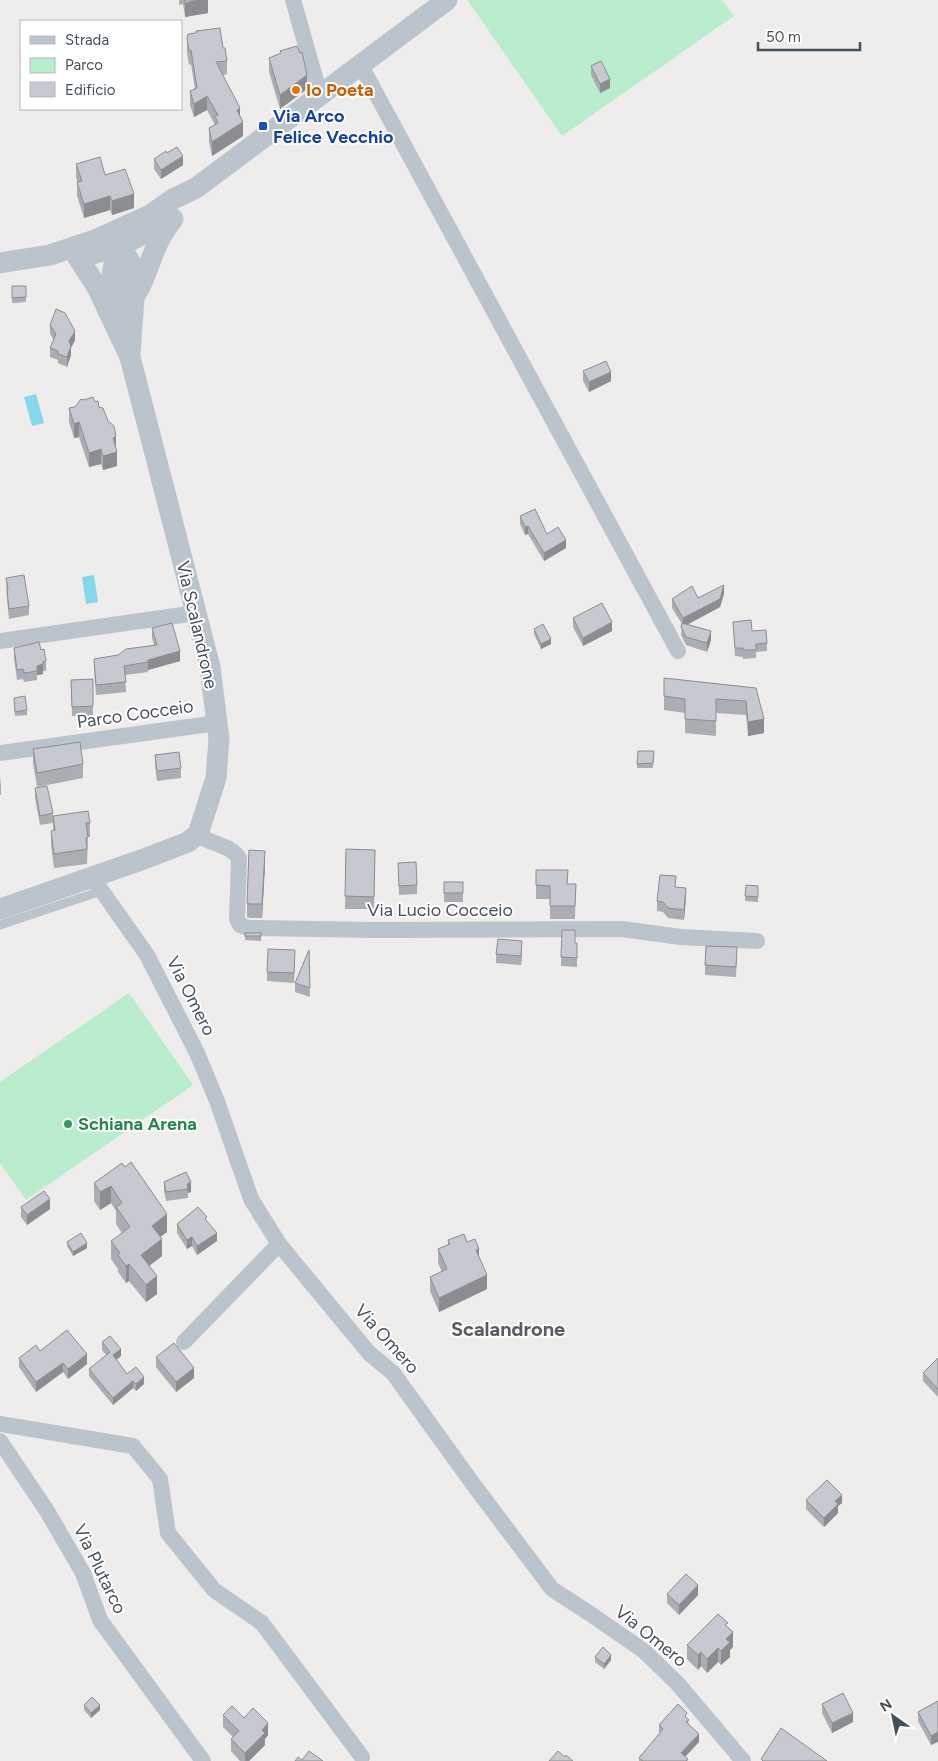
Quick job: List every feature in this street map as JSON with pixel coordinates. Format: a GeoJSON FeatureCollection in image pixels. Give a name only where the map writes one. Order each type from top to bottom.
{"type":"FeatureCollection","features":[{"type":"Feature","properties":{"kind":"street"},"geometry":{"type":"LineString","coordinates":[[293,0],[320,94]]}},
{"type":"Feature","properties":{"kind":"street"},"geometry":{"type":"LineString","coordinates":[[0,263],[50,255],[96,240],[150,214],[173,199],[196,188],[446,0]]}},
{"type":"Feature","properties":{"kind":"street"},"geometry":{"type":"LineString","coordinates":[[360,64],[678,650]]}},
{"type":"Feature","properties":{"kind":"street"},"geometry":{"type":"LineString","coordinates":[[114,295],[142,283],[165,230],[196,188]]}},
{"type":"Feature","properties":{"kind":"street"},"geometry":{"type":"LineString","coordinates":[[50,255],[77,256],[103,252],[120,246],[156,226],[180,208]]}},
{"type":"Feature","properties":{"kind":"street"},"geometry":{"type":"LineString","coordinates":[[120,246],[126,236],[150,214]]}},
{"type":"Feature","properties":{"kind":"street"},"geometry":{"type":"LineString","coordinates":[[96,240],[120,246],[130,262],[114,295],[118,330],[130,357]]}},
{"type":"Feature","properties":{"kind":"street"},"geometry":{"type":"LineString","coordinates":[[77,256],[114,295],[130,357]]}},
{"type":"Feature","properties":{"kind":"street","name":"Via Scalandrone"},"geometry":{"type":"LineString","coordinates":[[130,357],[210,667],[219,740],[216,778],[198,834]]}},
{"type":"Feature","properties":{"kind":"street"},"geometry":{"type":"LineString","coordinates":[[0,641],[196,613]]}},
{"type":"Feature","properties":{"kind":"street","name":"Parco Cocceio"},"geometry":{"type":"LineString","coordinates":[[0,753],[217,723]]}},
{"type":"Feature","properties":{"kind":"street"},"geometry":{"type":"LineString","coordinates":[[0,909],[97,884],[188,842],[198,834]]}},
{"type":"Feature","properties":{"kind":"street","name":"Via Lucio Cocceio"},"geometry":{"type":"LineString","coordinates":[[198,834],[203,839],[230,850],[239,858],[237,919],[240,925],[248,928],[375,930],[622,929],[681,937],[757,941]]}},
{"type":"Feature","properties":{"kind":"street","name":"Via Omero"},"geometry":{"type":"LineString","coordinates":[[97,884],[147,954],[193,1045],[217,1101],[251,1199],[279,1244],[369,1352],[393,1373],[552,1589],[592,1614],[644,1651],[678,1684],[743,1761]]}},
{"type":"Feature","properties":{"kind":"street"},"geometry":{"type":"LineString","coordinates":[[184,1342],[279,1244]]}},
{"type":"Feature","properties":{"kind":"street"},"geometry":{"type":"LineString","coordinates":[[0,1424],[134,1446],[160,1479],[168,1534],[214,1590],[262,1623],[362,1757]]}},
{"type":"Feature","properties":{"kind":"street","name":"Via Plutarco"},"geometry":{"type":"LineString","coordinates":[[0,1441],[47,1510],[83,1573],[100,1620],[203,1761]]}},
{"type":"Feature","properties":{"kind":"lane"},"geometry":{"type":"LineString","coordinates":[[0,925],[97,884]]}},
{"type":"Feature","properties":{"kind":"green space"},"geometry":{"type":"Polygon","coordinates":[[[722,0],[734,16],[562,136],[468,1],[722,0]]]}},
{"type":"Feature","properties":{"kind":"green space","name":"Schiana Arena"},"geometry":{"type":"Polygon","coordinates":[[[129,993],[193,1085],[26,1200],[0,1163],[0,1082],[129,993]]]}},
{"type":"Feature","properties":{"kind":"water"},"geometry":{"type":"Polygon","coordinates":[[[36,394],[44,423],[32,426],[24,397],[36,394]]]}},
{"type":"Feature","properties":{"kind":"water"},"geometry":{"type":"Polygon","coordinates":[[[94,575],[98,602],[86,604],[82,577],[94,575]]]}},
{"type":"Feature","properties":{"kind":"building"},"geometry":{"type":"Polygon","coordinates":[[[185,0],[199,0],[185,3],[185,0]]]}},
{"type":"Feature","properties":{"kind":"building"},"geometry":{"type":"Polygon","coordinates":[[[220,28],[227,61],[216,62],[240,108],[237,110],[243,122],[212,142],[209,128],[218,123],[215,116],[218,115],[207,96],[194,104],[190,91],[197,88],[191,50],[189,51],[187,38],[188,34],[196,33],[196,31],[220,28]]]}},
{"type":"Feature","properties":{"kind":"building"},"geometry":{"type":"Polygon","coordinates":[[[297,46],[300,53],[302,52],[307,75],[280,95],[269,58],[281,53],[280,51],[297,46]]]}},
{"type":"Feature","properties":{"kind":"building"},"geometry":{"type":"Polygon","coordinates":[[[601,61],[610,79],[600,84],[591,66],[601,61]]]}},
{"type":"Feature","properties":{"kind":"building"},"geometry":{"type":"Polygon","coordinates":[[[177,147],[183,156],[161,170],[154,159],[166,151],[167,153],[177,147]]]}},
{"type":"Feature","properties":{"kind":"building"},"geometry":{"type":"Polygon","coordinates":[[[100,157],[105,175],[125,169],[134,194],[112,201],[110,196],[84,204],[77,182],[82,181],[76,164],[100,157]]]}},
{"type":"Feature","properties":{"kind":"building"},"geometry":{"type":"Polygon","coordinates":[[[12,286],[26,286],[26,297],[12,298],[12,286]]]}},
{"type":"Feature","properties":{"kind":"building"},"geometry":{"type":"Polygon","coordinates":[[[56,309],[65,313],[75,331],[69,341],[71,346],[67,357],[58,354],[58,351],[50,348],[56,334],[50,325],[56,309]]]}},
{"type":"Feature","properties":{"kind":"building"},"geometry":{"type":"Polygon","coordinates":[[[606,361],[611,372],[589,382],[583,371],[606,361]]]}},
{"type":"Feature","properties":{"kind":"building"},"geometry":{"type":"Polygon","coordinates":[[[93,397],[95,402],[98,401],[99,407],[103,408],[108,421],[114,426],[116,436],[113,438],[117,452],[103,456],[101,449],[89,453],[79,422],[74,424],[69,408],[75,407],[81,399],[93,397]]]}},
{"type":"Feature","properties":{"kind":"building"},"geometry":{"type":"Polygon","coordinates":[[[535,509],[547,534],[558,527],[566,540],[544,553],[528,526],[525,527],[520,516],[535,509]]]}},
{"type":"Feature","properties":{"kind":"building"},"geometry":{"type":"Polygon","coordinates":[[[24,575],[29,606],[9,609],[6,578],[24,575]]]}},
{"type":"Feature","properties":{"kind":"building"},"geometry":{"type":"Polygon","coordinates":[[[724,585],[720,599],[683,618],[672,599],[692,586],[698,598],[724,585]]]}},
{"type":"Feature","properties":{"kind":"building"},"geometry":{"type":"Polygon","coordinates":[[[602,603],[612,622],[583,638],[573,618],[602,603]]]}},
{"type":"Feature","properties":{"kind":"building"},"geometry":{"type":"Polygon","coordinates":[[[751,620],[752,631],[766,630],[767,643],[756,644],[756,650],[735,648],[733,622],[751,620]]]}},
{"type":"Feature","properties":{"kind":"building"},"geometry":{"type":"Polygon","coordinates":[[[172,623],[180,651],[148,660],[148,662],[124,666],[126,682],[96,685],[94,659],[118,655],[126,649],[157,645],[152,628],[172,623]]]}},
{"type":"Feature","properties":{"kind":"building"},"geometry":{"type":"Polygon","coordinates":[[[682,623],[711,631],[707,643],[686,637],[681,627],[682,623]]]}},
{"type":"Feature","properties":{"kind":"building"},"geometry":{"type":"Polygon","coordinates":[[[543,624],[551,639],[541,644],[534,629],[543,624]]]}},
{"type":"Feature","properties":{"kind":"building"},"geometry":{"type":"Polygon","coordinates":[[[39,642],[41,650],[44,649],[46,661],[37,666],[37,671],[24,673],[23,669],[17,670],[14,648],[39,642]]]}},
{"type":"Feature","properties":{"kind":"building"},"geometry":{"type":"Polygon","coordinates":[[[664,678],[756,688],[764,719],[748,722],[746,701],[716,699],[716,721],[685,719],[685,699],[664,696],[664,678]]]}},
{"type":"Feature","properties":{"kind":"building"},"geometry":{"type":"Polygon","coordinates":[[[93,679],[93,706],[72,707],[71,680],[93,679]]]}},
{"type":"Feature","properties":{"kind":"building"},"geometry":{"type":"Polygon","coordinates":[[[25,696],[27,710],[15,712],[14,698],[25,696]]]}},
{"type":"Feature","properties":{"kind":"building"},"geometry":{"type":"Polygon","coordinates":[[[80,742],[83,764],[37,773],[33,749],[80,742]]]}},
{"type":"Feature","properties":{"kind":"building"},"geometry":{"type":"Polygon","coordinates":[[[638,751],[654,751],[653,763],[637,764],[638,751]]]}},
{"type":"Feature","properties":{"kind":"building"},"geometry":{"type":"Polygon","coordinates":[[[179,752],[181,768],[157,771],[155,755],[179,752]]]}},
{"type":"Feature","properties":{"kind":"building"},"geometry":{"type":"Polygon","coordinates":[[[47,786],[53,813],[40,816],[35,788],[47,786]]]}},
{"type":"Feature","properties":{"kind":"building"},"geometry":{"type":"Polygon","coordinates":[[[88,811],[90,823],[86,823],[87,849],[54,854],[51,831],[55,830],[53,816],[88,811]]]}},
{"type":"Feature","properties":{"kind":"building"},"geometry":{"type":"Polygon","coordinates":[[[346,849],[375,850],[374,897],[345,896],[346,849]]]}},
{"type":"Feature","properties":{"kind":"building"},"geometry":{"type":"Polygon","coordinates":[[[249,850],[265,851],[262,904],[247,903],[249,850]]]}},
{"type":"Feature","properties":{"kind":"building"},"geometry":{"type":"Polygon","coordinates":[[[416,862],[417,885],[399,886],[398,863],[416,862]]]}},
{"type":"Feature","properties":{"kind":"building"},"geometry":{"type":"Polygon","coordinates":[[[536,870],[568,870],[567,884],[576,884],[575,906],[550,906],[550,886],[536,885],[536,870]]]}},
{"type":"Feature","properties":{"kind":"building"},"geometry":{"type":"Polygon","coordinates":[[[660,875],[676,876],[675,887],[686,888],[684,910],[668,908],[663,902],[657,901],[660,875]]]}},
{"type":"Feature","properties":{"kind":"building"},"geometry":{"type":"Polygon","coordinates":[[[444,882],[463,882],[463,893],[444,893],[444,882]]]}},
{"type":"Feature","properties":{"kind":"building"},"geometry":{"type":"Polygon","coordinates":[[[746,885],[758,886],[758,897],[745,896],[746,885]]]}},
{"type":"Feature","properties":{"kind":"building"},"geometry":{"type":"Polygon","coordinates":[[[562,930],[575,930],[577,958],[561,957],[562,930]]]}},
{"type":"Feature","properties":{"kind":"building"},"geometry":{"type":"Polygon","coordinates":[[[245,933],[261,933],[261,936],[245,936],[245,933]]]}},
{"type":"Feature","properties":{"kind":"building"},"geometry":{"type":"Polygon","coordinates":[[[498,939],[522,941],[521,956],[496,954],[498,939]]]}},
{"type":"Feature","properties":{"kind":"building"},"geometry":{"type":"Polygon","coordinates":[[[706,946],[737,947],[736,967],[705,965],[706,946]]]}},
{"type":"Feature","properties":{"kind":"building"},"geometry":{"type":"Polygon","coordinates":[[[268,949],[295,950],[294,973],[267,972],[268,949]]]}},
{"type":"Feature","properties":{"kind":"building"},"geometry":{"type":"Polygon","coordinates":[[[309,950],[310,988],[295,983],[309,950]]]}},
{"type":"Feature","properties":{"kind":"building"},"geometry":{"type":"Polygon","coordinates":[[[131,1162],[167,1214],[152,1226],[162,1239],[141,1255],[157,1276],[146,1285],[129,1264],[126,1266],[118,1255],[120,1253],[111,1241],[130,1227],[116,1207],[122,1203],[111,1186],[100,1192],[94,1183],[122,1163],[125,1167],[131,1162]]]}},
{"type":"Feature","properties":{"kind":"building"},"geometry":{"type":"Polygon","coordinates":[[[186,1172],[191,1182],[187,1184],[188,1189],[166,1192],[164,1182],[186,1172]]]}},
{"type":"Feature","properties":{"kind":"building"},"geometry":{"type":"Polygon","coordinates":[[[44,1191],[50,1199],[27,1215],[21,1207],[44,1191]]]}},
{"type":"Feature","properties":{"kind":"building"},"geometry":{"type":"Polygon","coordinates":[[[198,1207],[217,1233],[197,1246],[192,1237],[187,1240],[177,1224],[198,1207]]]}},
{"type":"Feature","properties":{"kind":"building"},"geometry":{"type":"Polygon","coordinates":[[[81,1233],[87,1243],[73,1252],[67,1242],[81,1233]]]}},
{"type":"Feature","properties":{"kind":"building"},"geometry":{"type":"Polygon","coordinates":[[[464,1234],[467,1242],[475,1239],[479,1249],[476,1250],[487,1275],[439,1298],[430,1277],[447,1269],[438,1249],[450,1244],[448,1240],[464,1234]]]}},
{"type":"Feature","properties":{"kind":"building"},"geometry":{"type":"Polygon","coordinates":[[[67,1330],[87,1354],[68,1369],[63,1363],[36,1382],[19,1358],[36,1345],[40,1351],[67,1330]]]}},
{"type":"Feature","properties":{"kind":"building"},"geometry":{"type":"Polygon","coordinates":[[[110,1336],[121,1349],[113,1355],[127,1374],[136,1367],[144,1377],[136,1384],[133,1381],[113,1398],[89,1369],[110,1352],[102,1342],[110,1336]]]}},
{"type":"Feature","properties":{"kind":"building"},"geometry":{"type":"Polygon","coordinates":[[[174,1343],[194,1368],[176,1382],[156,1357],[174,1343]]]}},
{"type":"Feature","properties":{"kind":"building"},"geometry":{"type":"Polygon","coordinates":[[[938,1358],[938,1389],[923,1373],[938,1358]]]}},
{"type":"Feature","properties":{"kind":"building"},"geometry":{"type":"Polygon","coordinates":[[[827,1480],[842,1495],[835,1501],[838,1504],[824,1518],[806,1500],[827,1480]]]}},
{"type":"Feature","properties":{"kind":"building"},"geometry":{"type":"Polygon","coordinates":[[[686,1574],[698,1585],[679,1605],[667,1594],[686,1574]]]}},
{"type":"Feature","properties":{"kind":"building"},"geometry":{"type":"Polygon","coordinates":[[[718,1614],[728,1623],[725,1625],[733,1632],[726,1639],[730,1642],[721,1651],[718,1648],[707,1659],[701,1652],[698,1655],[687,1645],[718,1614]]]}},
{"type":"Feature","properties":{"kind":"building"},"geometry":{"type":"Polygon","coordinates":[[[603,1647],[611,1655],[604,1664],[595,1657],[603,1647]]]}},
{"type":"Feature","properties":{"kind":"building"},"geometry":{"type":"Polygon","coordinates":[[[843,1693],[853,1713],[832,1723],[822,1704],[843,1693]]]}},
{"type":"Feature","properties":{"kind":"building"},"geometry":{"type":"Polygon","coordinates":[[[92,1697],[100,1705],[91,1713],[84,1705],[92,1697]]]}},
{"type":"Feature","properties":{"kind":"building"},"geometry":{"type":"Polygon","coordinates":[[[938,1701],[938,1732],[931,1736],[918,1712],[938,1701]]]}},
{"type":"Feature","properties":{"kind":"building"},"geometry":{"type":"Polygon","coordinates":[[[678,1704],[687,1713],[685,1716],[689,1720],[686,1722],[699,1734],[681,1753],[688,1759],[686,1761],[643,1761],[639,1758],[663,1729],[659,1725],[678,1704]]]}},
{"type":"Feature","properties":{"kind":"building"},"geometry":{"type":"Polygon","coordinates":[[[232,1706],[244,1718],[253,1708],[268,1723],[262,1730],[265,1733],[245,1753],[231,1739],[239,1731],[223,1715],[232,1706]]]}},
{"type":"Feature","properties":{"kind":"building"},"geometry":{"type":"Polygon","coordinates":[[[781,1728],[827,1761],[763,1761],[761,1759],[781,1728]]]}},
{"type":"Feature","properties":{"kind":"building"},"geometry":{"type":"Polygon","coordinates":[[[309,1751],[323,1761],[295,1761],[298,1757],[302,1760],[309,1751]]]}},
{"type":"Feature","properties":{"kind":"building"},"geometry":{"type":"Polygon","coordinates":[[[558,1751],[565,1757],[566,1755],[573,1761],[549,1761],[558,1751]]]}},
{"type":"Feature","properties":{"kind":"place","name":"Io Poeta"},"geometry":{"type":"Point","coordinates":[296,90]}},
{"type":"Feature","properties":{"kind":"place","name":"Via Arco Felice Vecchio"},"geometry":{"type":"Point","coordinates":[263,126]}},
{"type":"Feature","properties":{"kind":"place","name":"Schiana Arena"},"geometry":{"type":"Point","coordinates":[68,1124]}},
{"type":"Feature","properties":{"kind":"district","name":"Scalandrone"},"geometry":{"type":"Point","coordinates":[508,1329]}}]}
